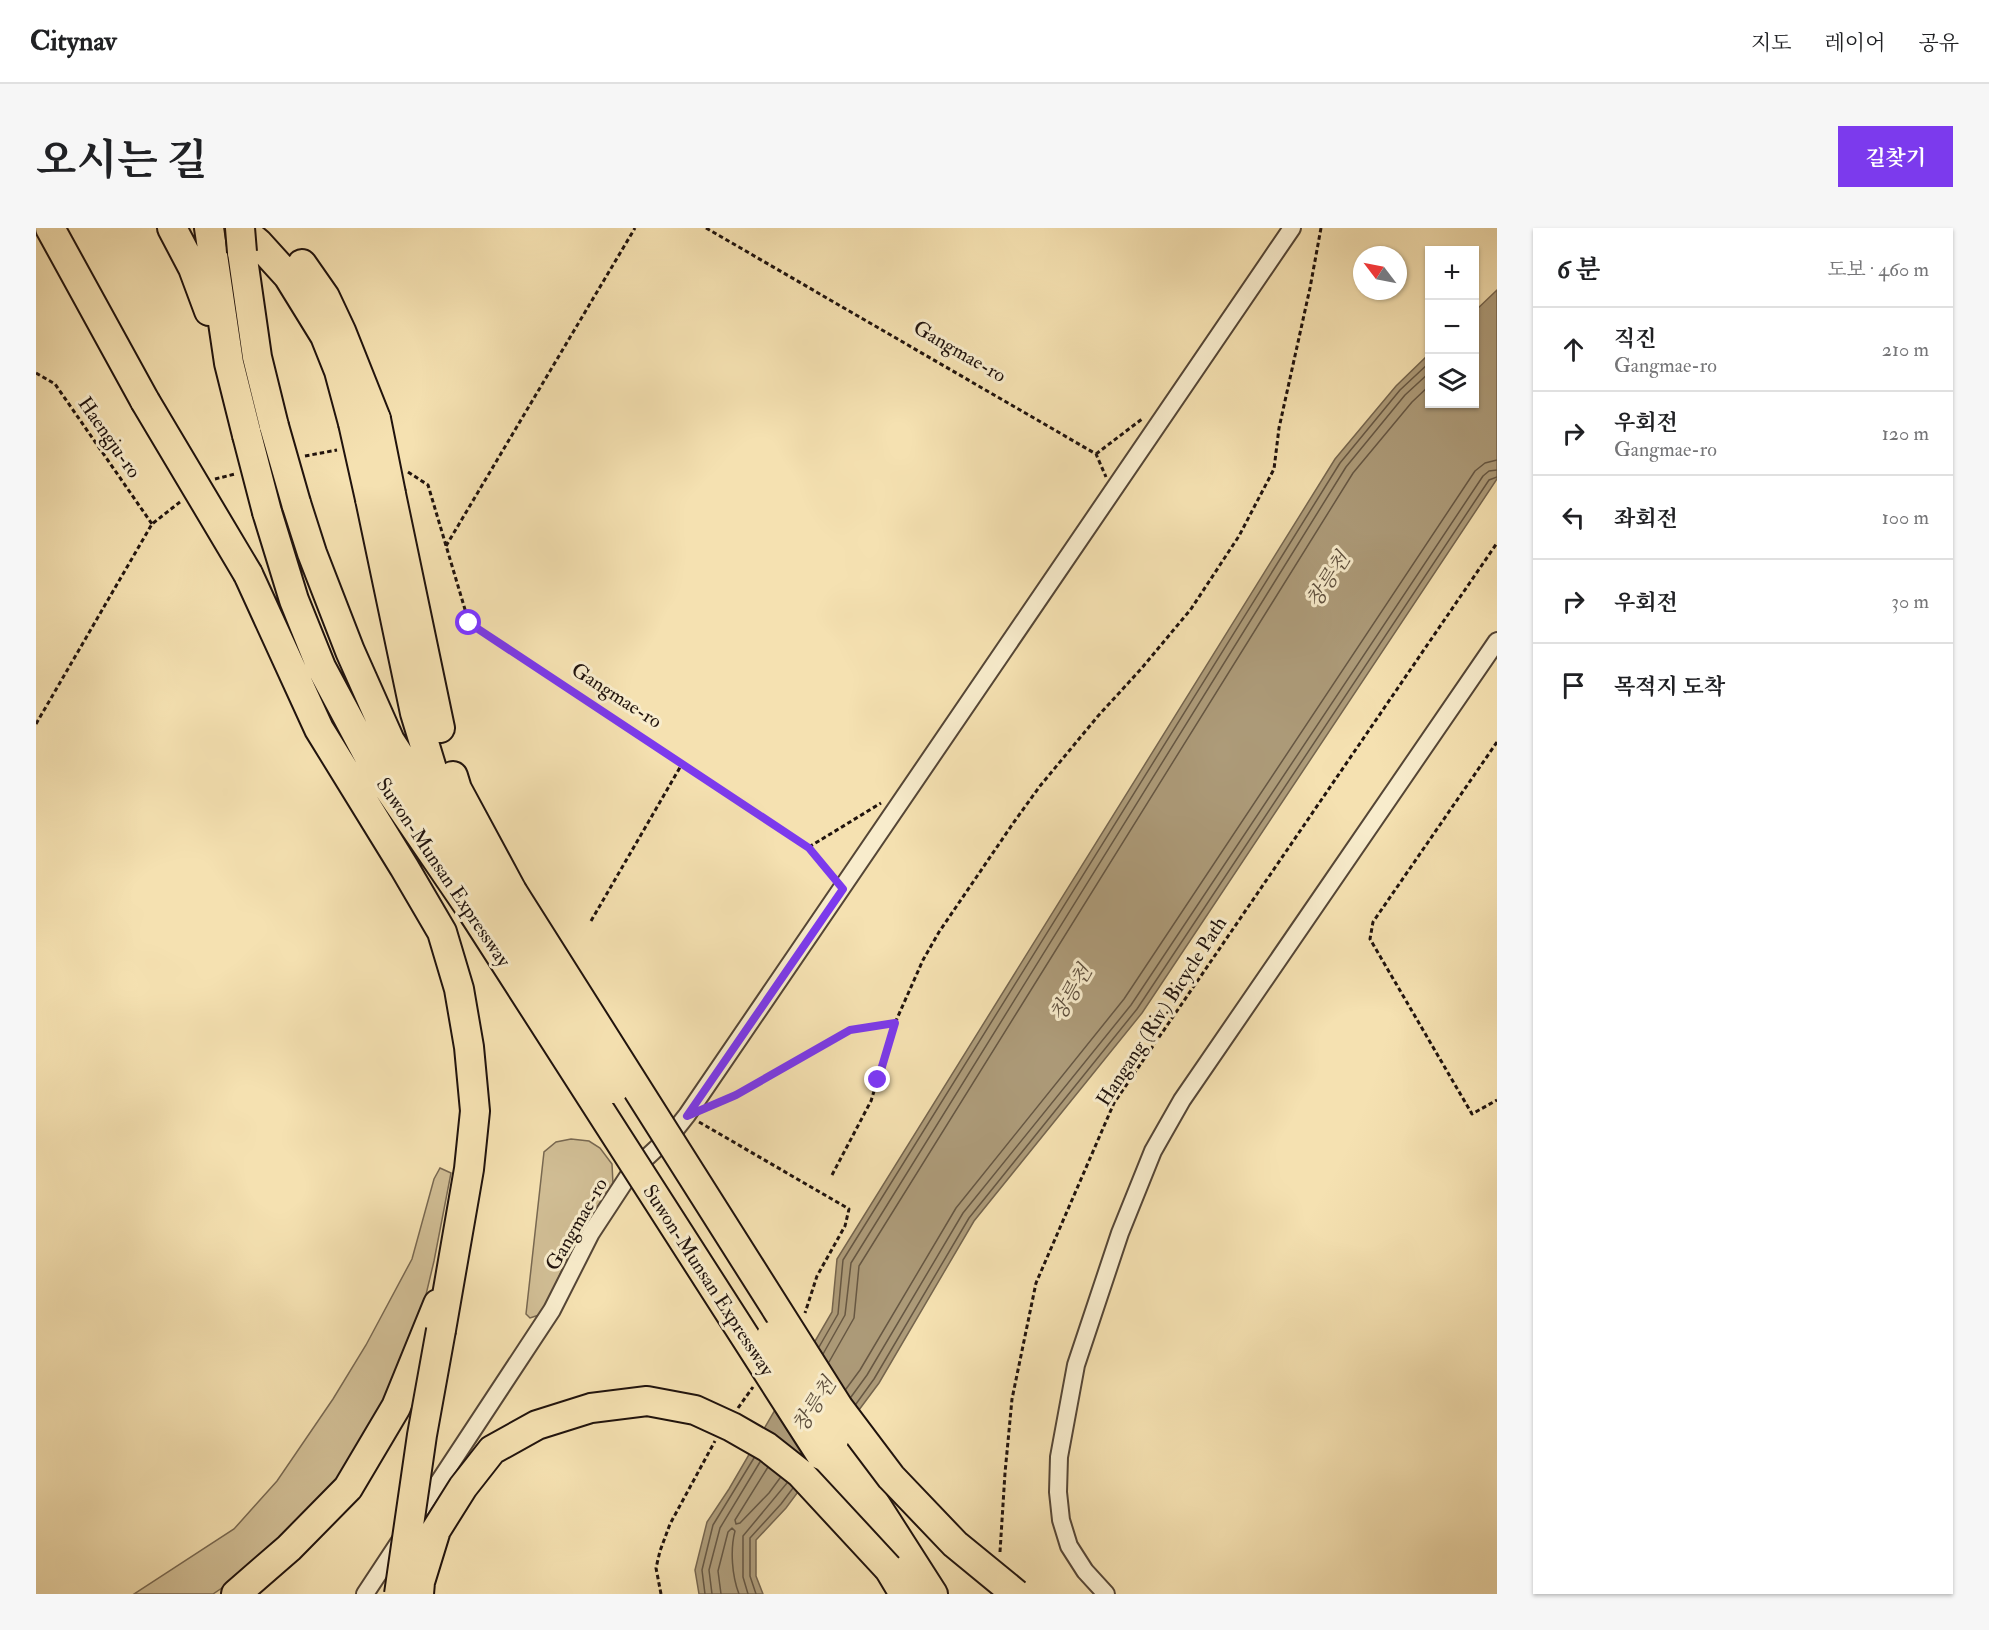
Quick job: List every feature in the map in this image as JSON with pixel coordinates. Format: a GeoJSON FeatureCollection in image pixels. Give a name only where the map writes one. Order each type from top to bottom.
{"type":"FeatureCollection","features":[{"type":"Feature","properties":{"kind":"highway"},"geometry":{"type":"LineString","coordinates":[[50,228],[145,401],[248,574],[319,729],[442,932],[459,989],[469,1047],[475,1112],[469,1169],[422,1435],[399,1594]]}},
{"type":"Feature","properties":{"kind":"highway"},"geometry":{"type":"LineString","coordinates":[[172,228],[193,268],[229,363]]}},
{"type":"Feature","properties":{"kind":"highway","name":"Suwon-Munsan Expressway"},"geometry":{"type":"LineString","coordinates":[[209,228],[229,363],[247,435],[275,543],[294,600],[321,667],[376,770],[494,902]]}},
{"type":"Feature","properties":{"kind":"highway"},"geometry":{"type":"LineString","coordinates":[[270,228],[301,263],[325,297],[358,370],[364,421],[380,496],[416,713],[436,782],[494,902],[839,1408],[891,1477],[955,1544],[1016,1594]]}},
{"type":"Feature","properties":{"kind":"highway"},"geometry":{"type":"LineString","coordinates":[[241,236],[258,243],[288,276],[324,336],[364,421]]}},
{"type":"Feature","properties":{"kind":"highway","name":"Suwon-Munsan Expressway"},"geometry":{"type":"LineString","coordinates":[[241,236],[257,357],[296,503],[312,553],[350,651],[390,741],[494,902],[829,1449]]}},
{"type":"Feature","properties":{"kind":"highway"},"geometry":{"type":"LineString","coordinates":[[236,1594],[289,1548],[348,1488],[396,1407],[453,1263]]}},
{"type":"Feature","properties":{"kind":"highway"},"geometry":{"type":"LineString","coordinates":[[419,1594],[420,1582],[436,1530],[462,1487],[492,1450],[537,1425],[591,1408],[647,1401],[695,1410],[732,1426],[767,1447],[800,1473],[888,1568]]}},
{"type":"Feature","properties":{"kind":"highway"},"geometry":{"type":"LineString","coordinates":[[829,1449],[888,1568],[904,1594]]}},
{"type":"Feature","properties":{"kind":"highway"},"geometry":{"type":"LineString","coordinates":[[829,1449],[933,1594]]}},
{"type":"Feature","properties":{"kind":"street","name":"Gangmae-ro"},"geometry":{"type":"LineString","coordinates":[[365,1594],[552,1310],[591,1233],[631,1172],[672,1134],[687,1116],[1292,228]]}},
{"type":"Feature","properties":{"kind":"street"},"geometry":{"type":"LineString","coordinates":[[1106,1594],[1085,1571],[1069,1546],[1061,1521],[1058,1492],[1059,1457],[1076,1365],[1119,1233],[1154,1151],[1182,1100],[1497,641]]}},
{"type":"Feature","properties":{"kind":"path","name":"Gangmae-ro"},"geometry":{"type":"LineString","coordinates":[[635,228],[446,546],[469,623],[809,848],[843,889]]}},
{"type":"Feature","properties":{"kind":"path","name":"Gangmae-ro"},"geometry":{"type":"LineString","coordinates":[[706,228],[1096,454],[1149,414]]}},
{"type":"Feature","properties":{"kind":"path"},"geometry":{"type":"LineString","coordinates":[[832,1175],[871,1101],[895,1023],[923,960],[939,932],[1040,786],[1191,609],[1239,536],[1274,469],[1279,428],[1321,228]]}},
{"type":"Feature","properties":{"kind":"path","name":"Haengju-ro"},"geometry":{"type":"LineString","coordinates":[[36,373],[55,384],[152,524]]}},
{"type":"Feature","properties":{"kind":"path","name":"Hangang (Riv.) Bicycle Path"},"geometry":{"type":"LineString","coordinates":[[1001,1560],[1005,1473],[1012,1399],[1036,1283],[1114,1103],[1497,543]]}},
{"type":"Feature","properties":{"kind":"path"},"geometry":{"type":"LineString","coordinates":[[1497,742],[1373,922],[1370,939],[1472,1114],[1497,1100]]}},
{"type":"Feature","properties":{"kind":"path"},"geometry":{"type":"LineString","coordinates":[[591,921],[682,764]]}},
{"type":"Feature","properties":{"kind":"path"},"geometry":{"type":"LineString","coordinates":[[809,848],[887,799]]}},
{"type":"Feature","properties":{"kind":"path"},"geometry":{"type":"LineString","coordinates":[[687,1116],[736,1095],[850,1030],[895,1023]]}},
{"type":"Feature","properties":{"kind":"shaded area"},"geometry":{"type":"Polygon","coordinates":[[[571,1139],[589,1141],[600,1148],[612,1164],[613,1184],[606,1200],[563,1268],[544,1309],[539,1315],[530,1318],[526,1314],[544,1152],[556,1142],[571,1139]]]}},
{"type":"Feature","properties":{"kind":"shaded area"},"geometry":{"type":"Polygon","coordinates":[[[440,1168],[451,1173],[419,1324],[408,1357],[345,1469],[319,1502],[244,1573],[213,1594],[134,1594],[234,1529],[277,1481],[333,1399],[366,1345],[412,1259],[434,1179],[440,1168]]]}},
{"type":"Feature","properties":{"kind":"water","name":"창릉천"},"geometry":{"type":"Polygon","coordinates":[[[1497,290],[1497,479],[1142,1013],[974,1221],[879,1383],[786,1508],[756,1540],[756,1576],[763,1594],[699,1594],[695,1570],[707,1522],[729,1489],[832,1312],[837,1259],[1335,459],[1396,386],[1425,358],[1425,408],[1479,408],[1479,307],[1497,290]]]}},
{"type":"Feature","properties":{"kind":"route"},"geometry":{"type":"LineString","coordinates":[[469,623],[809,848],[843,889],[687,1116],[736,1095],[850,1030],[895,1023],[878,1080]]}}]}
